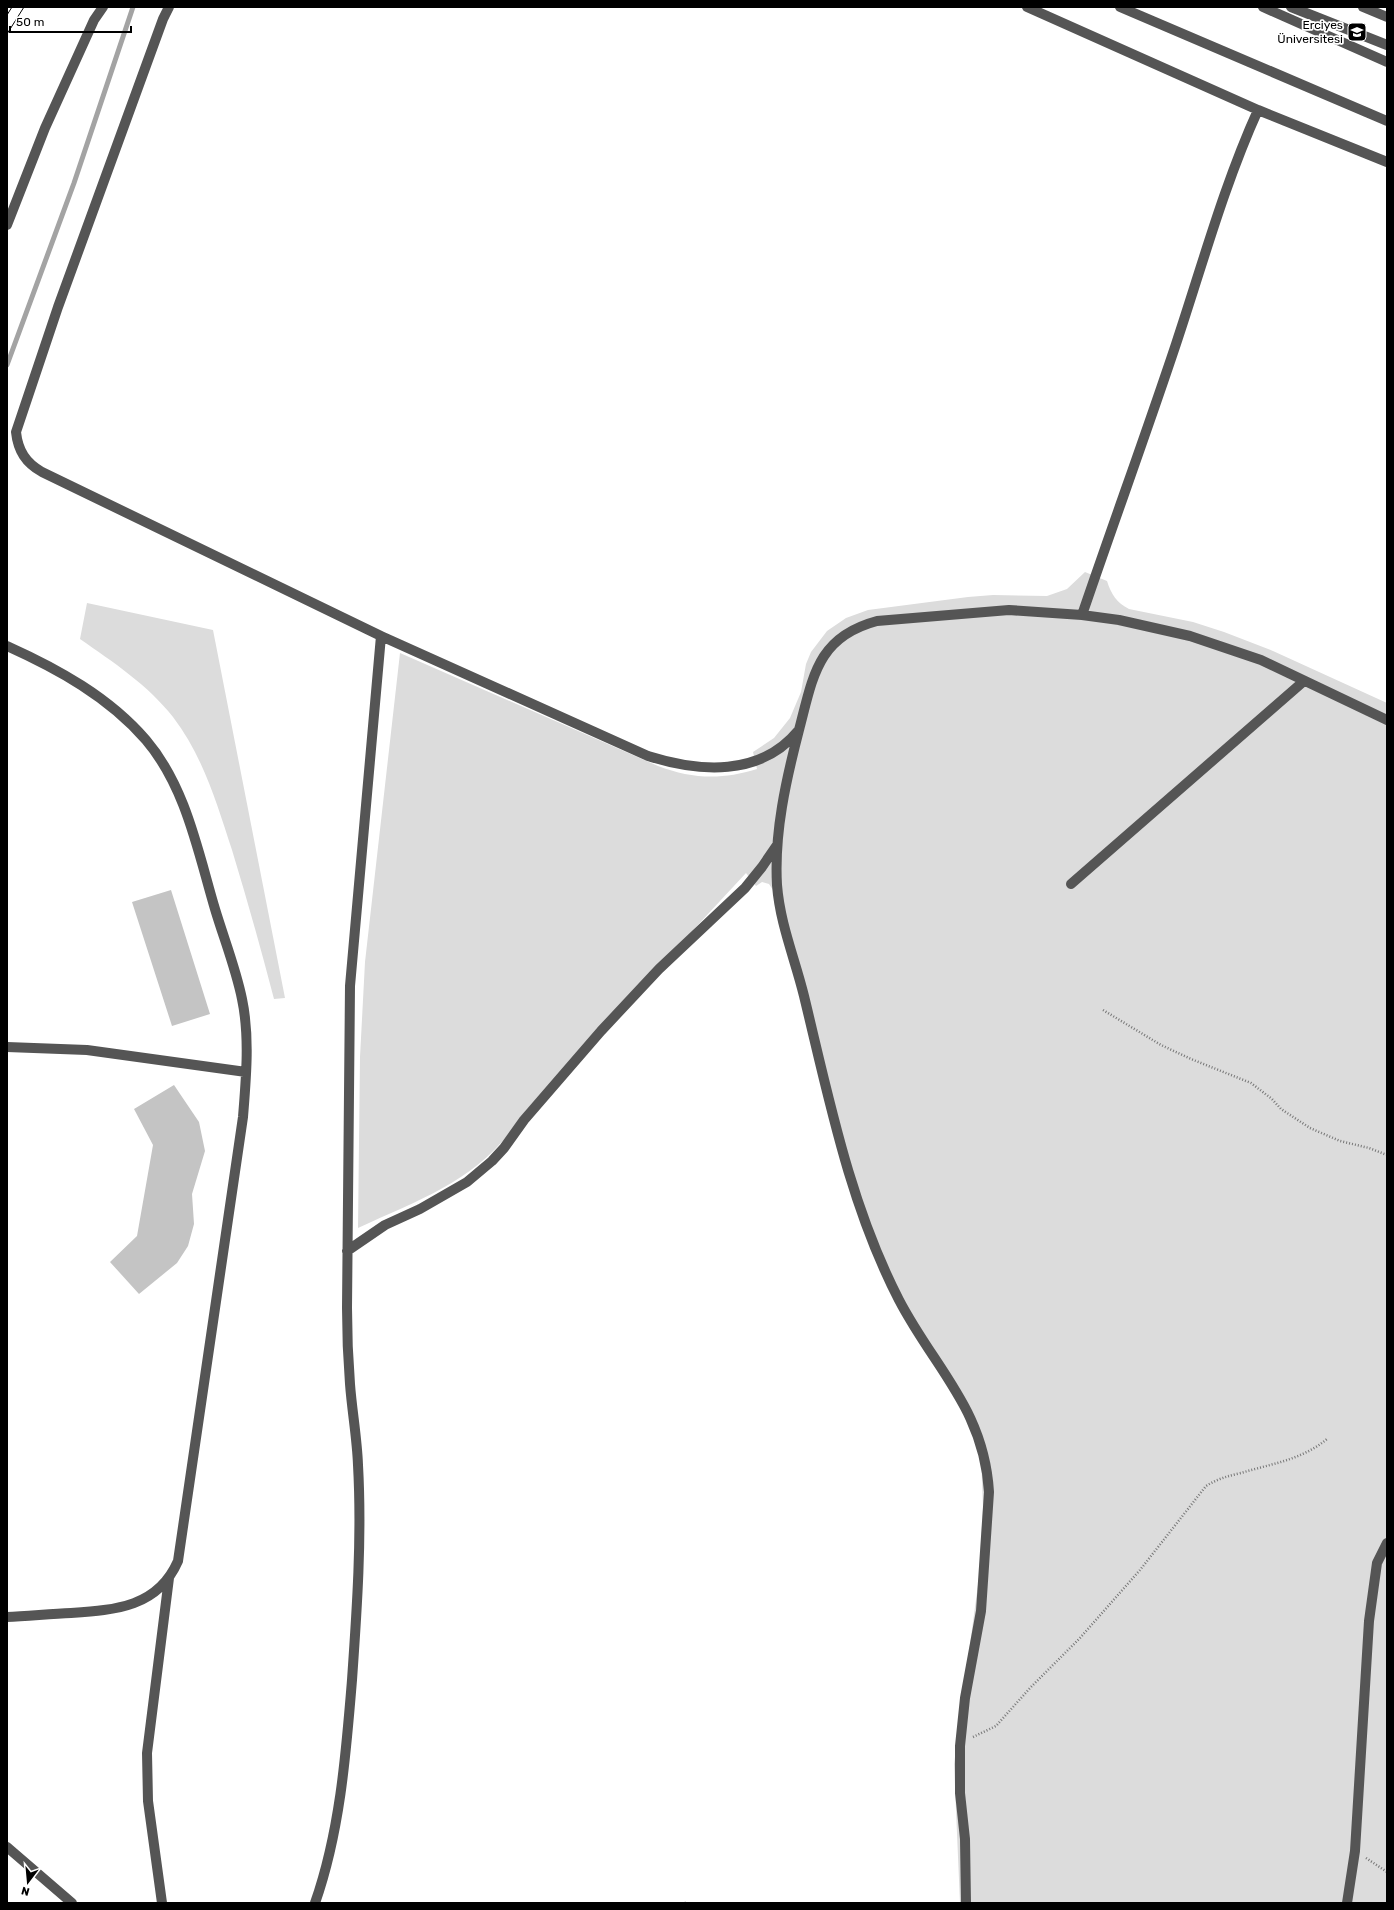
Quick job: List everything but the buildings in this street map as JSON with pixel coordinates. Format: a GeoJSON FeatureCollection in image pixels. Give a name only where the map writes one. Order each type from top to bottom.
{"type":"FeatureCollection","features":[{"type":"Feature","properties":{"kind":"street"},"geometry":{"type":"LineString","coordinates":[[7,225],[45,128],[94,20],[103,7]]}},
{"type":"Feature","properties":{"kind":"street"},"geometry":{"type":"LineString","coordinates":[[169,7],[163,19],[58,307],[16,432],[19,448],[28,462],[42,472],[381,636],[627,748],[670,763],[705,768],[749,764],[765,758],[781,748],[799,730]]}},
{"type":"Feature","properties":{"kind":"street"},"geometry":{"type":"LineString","coordinates":[[1027,7],[1258,110],[1387,162]]}},
{"type":"Feature","properties":{"kind":"street"},"geometry":{"type":"LineString","coordinates":[[1120,7],[1387,121]]}},
{"type":"Feature","properties":{"kind":"street"},"geometry":{"type":"LineString","coordinates":[[1263,7],[1387,62]]}},
{"type":"Feature","properties":{"kind":"street"},"geometry":{"type":"LineString","coordinates":[[1291,7],[1387,45]]}},
{"type":"Feature","properties":{"kind":"street"},"geometry":{"type":"LineString","coordinates":[[1363,7],[1387,17]]}},
{"type":"Feature","properties":{"kind":"street"},"geometry":{"type":"LineString","coordinates":[[1320,32],[1324,20]]}},
{"type":"Feature","properties":{"kind":"street"},"geometry":{"type":"LineString","coordinates":[[1082,615],[1175,346],[1228,184],[1242,146],[1258,110]]}},
{"type":"Feature","properties":{"kind":"street"},"geometry":{"type":"LineString","coordinates":[[966,1903],[965,1839],[960,1793],[960,1740],[976,1643],[984,1580],[989,1492],[985,1457],[980,1438],[964,1404],[930,1352],[896,1294],[883,1267],[857,1200],[836,1127],[798,970],[784,928],[777,887],[777,845],[786,787],[799,730],[821,658],[836,641],[855,629],[877,621],[1009,610],[1082,615],[1119,620],[1190,636],[1261,660],[1387,720]]}},
{"type":"Feature","properties":{"kind":"street"},"geometry":{"type":"LineString","coordinates":[[315,1903],[326,1868],[338,1809],[349,1714],[354,1648],[359,1503],[358,1464],[348,1344],[347,1251],[350,986],[381,636]]}},
{"type":"Feature","properties":{"kind":"street"},"geometry":{"type":"LineString","coordinates":[[7,646],[52,668],[113,708],[147,741],[170,775],[185,811],[242,1000],[246,1072],[243,1117],[181,1551],[170,1578],[150,1725],[147,1769],[148,1801],[162,1903]]}},
{"type":"Feature","properties":{"kind":"street"},"geometry":{"type":"LineString","coordinates":[[1071,884],[1304,681]]}},
{"type":"Feature","properties":{"kind":"street"},"geometry":{"type":"LineString","coordinates":[[347,1251],[385,1225],[420,1209],[454,1190],[480,1172],[492,1161],[504,1148],[524,1120],[601,1031],[664,964],[745,888],[762,868],[777,845]]}},
{"type":"Feature","properties":{"kind":"street"},"geometry":{"type":"LineString","coordinates":[[7,1047],[87,1050],[246,1072]]}},
{"type":"Feature","properties":{"kind":"street"},"geometry":{"type":"LineString","coordinates":[[1347,1903],[1355,1852],[1369,1621],[1377,1563],[1387,1543]]}},
{"type":"Feature","properties":{"kind":"street"},"geometry":{"type":"LineString","coordinates":[[7,1617],[114,1609],[128,1606],[151,1595],[170,1578]]}},
{"type":"Feature","properties":{"kind":"street"},"geometry":{"type":"LineString","coordinates":[[7,1847],[72,1903]]}},
{"type":"Feature","properties":{"kind":"path"},"geometry":{"type":"LineString","coordinates":[[1103,1010],[1161,1044],[1191,1059],[1251,1083],[1272,1099],[1281,1109],[1310,1128],[1340,1141],[1370,1148],[1387,1155]]}},
{"type":"Feature","properties":{"kind":"path"},"geometry":{"type":"LineString","coordinates":[[960,1740],[974,1736],[996,1726],[1030,1688],[1097,1620],[1206,1486],[1219,1479],[1299,1456],[1318,1446],[1327,1439]]}},
{"type":"Feature","properties":{"kind":"path"},"geometry":{"type":"LineString","coordinates":[[1355,1852],[1387,1872]]}},
{"type":"Feature","properties":{"kind":"shaded area"},"geometry":{"type":"Polygon","coordinates":[[[1085,572],[1107,581],[1115,598],[1129,609],[1193,622],[1224,632],[1273,651],[1387,703],[1387,1903],[960,1903],[954,1764],[979,1577],[983,1508],[981,1456],[975,1432],[875,1255],[773,890],[769,884],[762,882],[756,886],[746,873],[527,1109],[510,1133],[473,1169],[431,1194],[358,1228],[360,1057],[365,962],[400,653],[658,766],[683,774],[695,776],[732,775],[757,769],[753,752],[774,738],[790,718],[801,692],[806,664],[811,652],[827,631],[846,618],[868,610],[968,597],[993,595],[1047,596],[1067,589],[1085,572]]]}},
{"type":"Feature","properties":{"kind":"shaded area"},"geometry":{"type":"Polygon","coordinates":[[[87,603],[213,630],[285,998],[274,999],[254,924],[221,815],[201,764],[193,748],[173,717],[153,695],[130,675],[80,639],[87,603]]]}},
{"type":"Feature","properties":{"kind":"waterway"},"geometry":{"type":"LineString","coordinates":[[7,365],[74,183],[133,7]]}},
{"type":"Feature","properties":{"kind":"tram line"},"geometry":{"type":"LineString","coordinates":[[7,15],[12,7]]}},
{"type":"Feature","properties":{"kind":"tram line"},"geometry":{"type":"LineString","coordinates":[[7,34],[24,7]]}},
{"type":"Feature","properties":{"kind":"place","name":"Erciyes Üniversitesi"},"geometry":{"type":"Point","coordinates":[1357,32]}}]}
